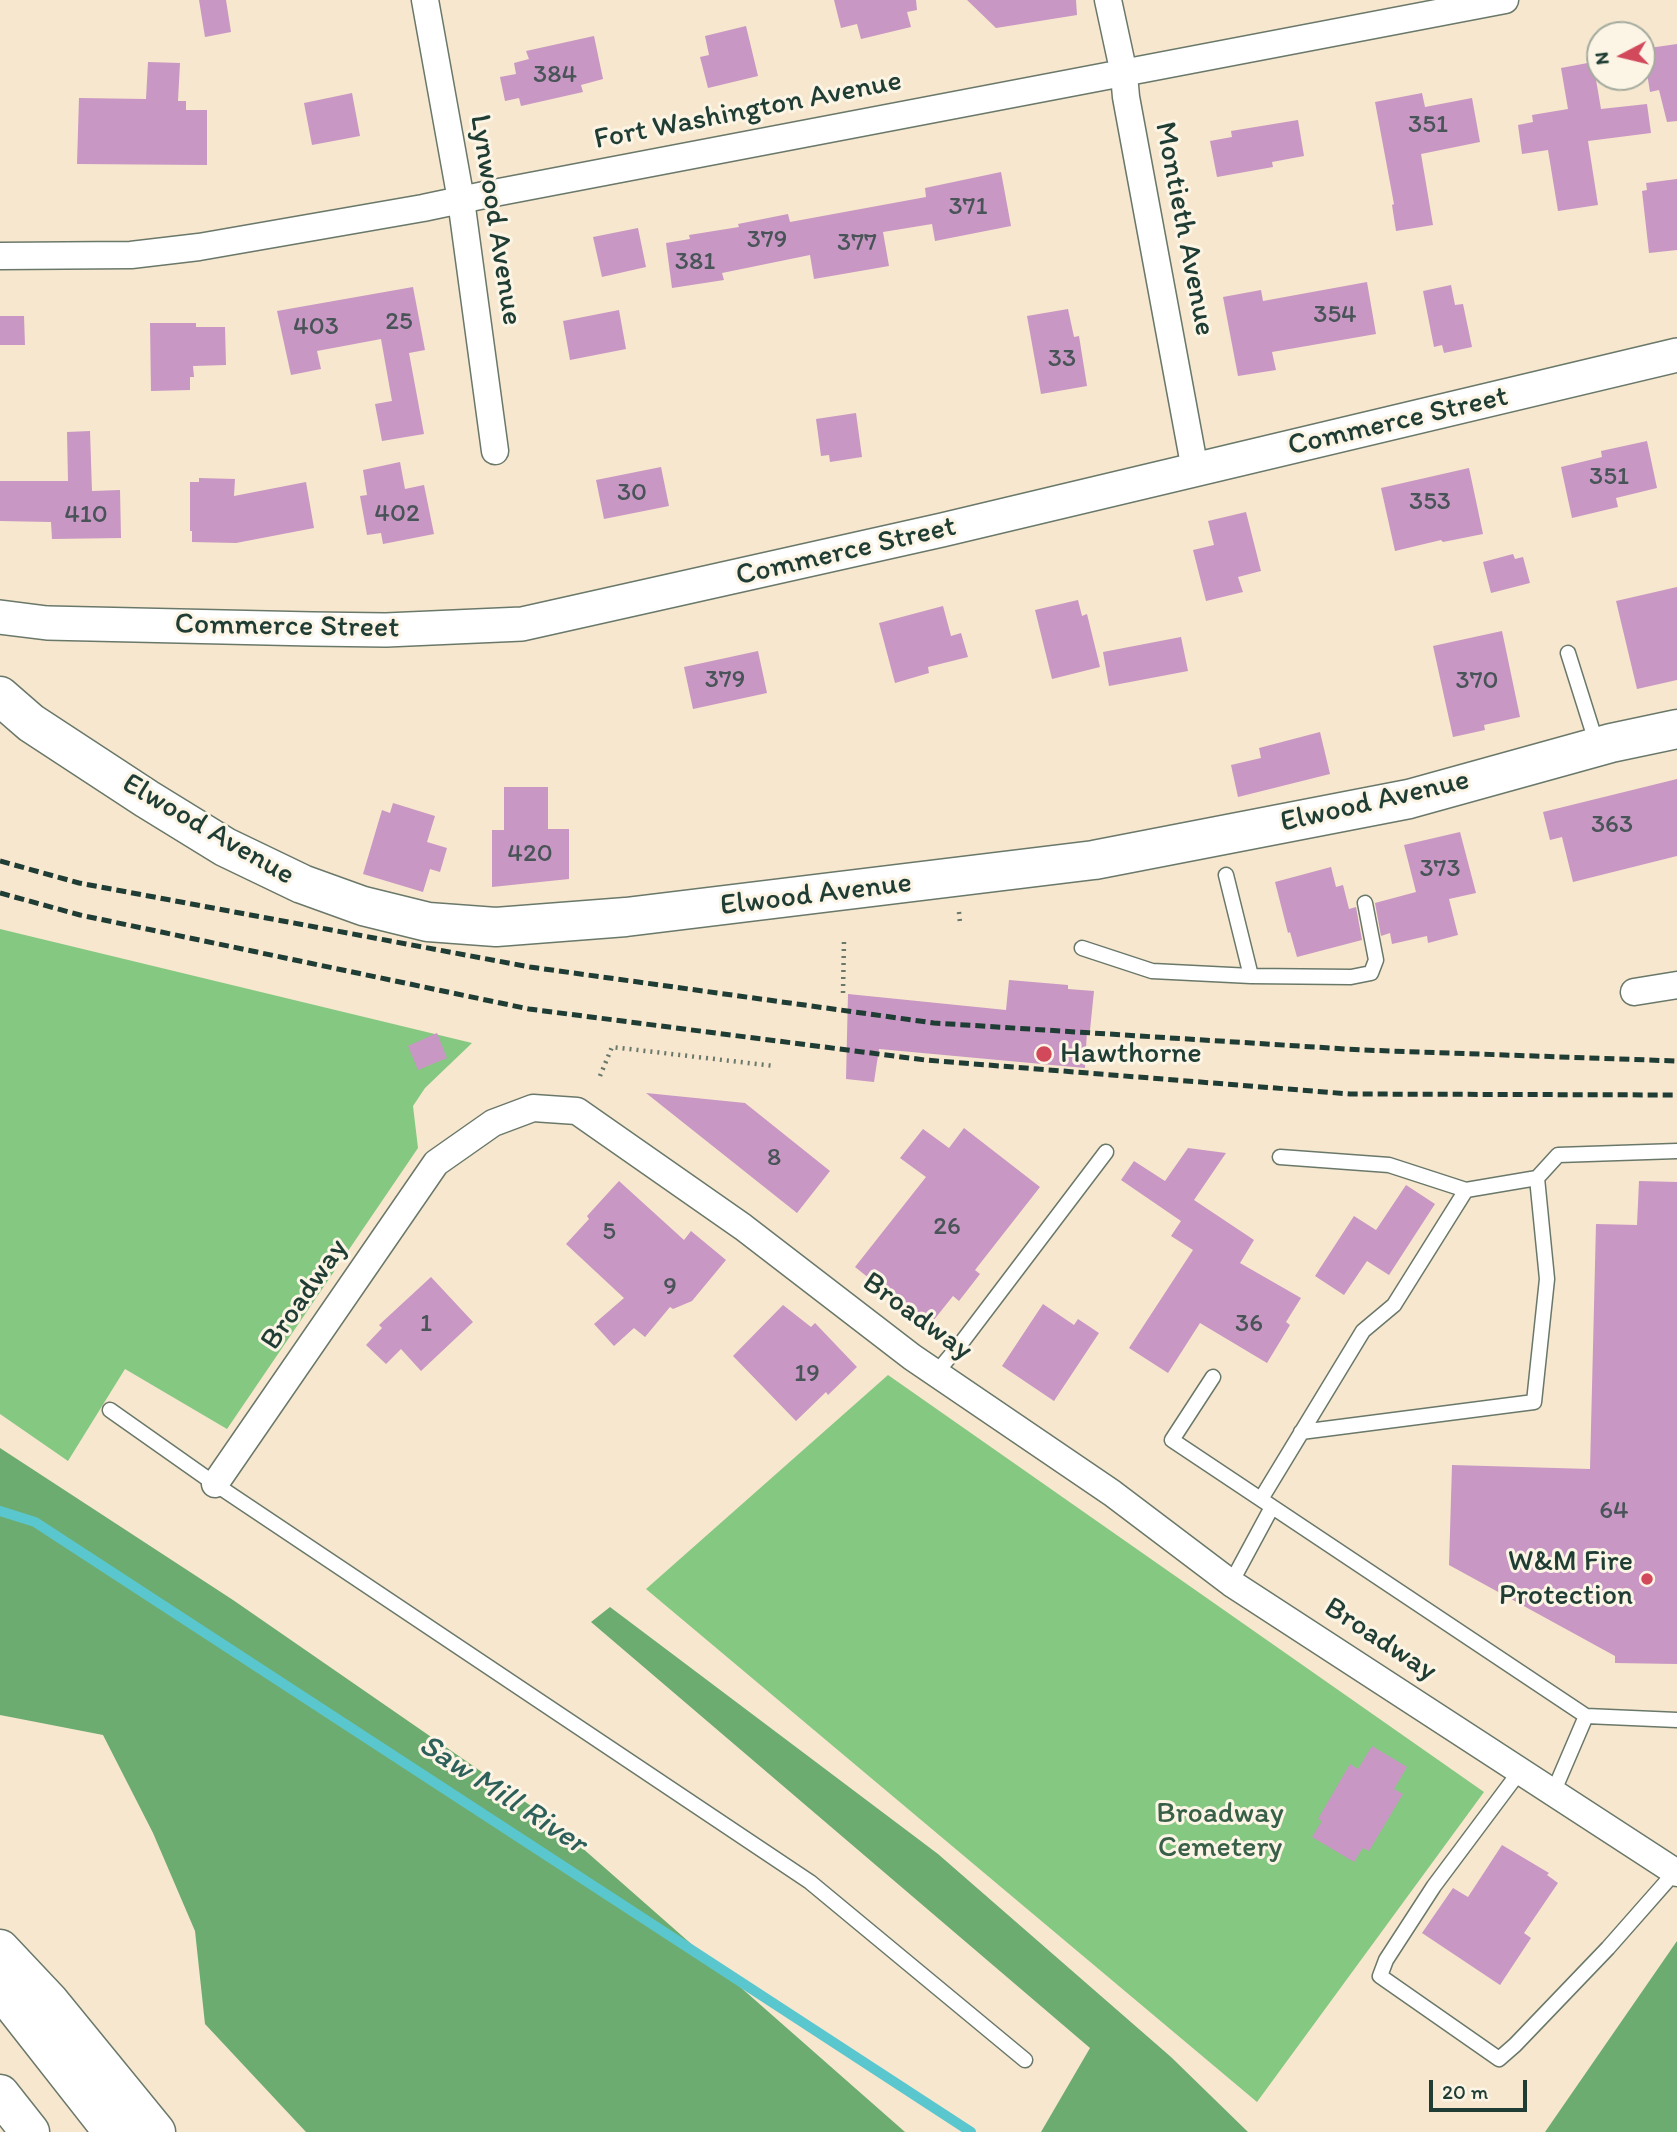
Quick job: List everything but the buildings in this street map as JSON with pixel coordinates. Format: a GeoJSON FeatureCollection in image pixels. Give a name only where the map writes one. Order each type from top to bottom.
{"type":"FeatureCollection","features":[{"type":"Feature","properties":{"kind":"main road","name":"Elwood Avenue"},"geometry":{"type":"LineString","coordinates":[[0,696],[31,723],[158,806],[225,847],[302,884],[363,906],[428,922],[496,927],[626,917],[1094,860],[1409,799],[1598,747],[1677,729]]}},
{"type":"Feature","properties":{"kind":"main road"},"geometry":{"type":"LineString","coordinates":[[0,1949],[49,2001],[156,2132]]}},
{"type":"Feature","properties":{"kind":"main road"},"geometry":{"type":"LineString","coordinates":[[0,1988],[113,2132]]}},
{"type":"Feature","properties":{"kind":"main road"},"geometry":{"type":"LineString","coordinates":[[0,2094],[30,2132]]}},
{"type":"Feature","properties":{"kind":"street","name":"Lynwood Avenue"},"geometry":{"type":"LineString","coordinates":[[425,0],[461,200],[495,451]]}},
{"type":"Feature","properties":{"kind":"street","name":"Montieth Avenue"},"geometry":{"type":"LineString","coordinates":[[1108,0],[1124,74],[1195,470]]}},
{"type":"Feature","properties":{"kind":"street","name":"Fort Washington Avenue"},"geometry":{"type":"LineString","coordinates":[[0,256],[131,255],[200,247],[423,208],[1505,0]]}},
{"type":"Feature","properties":{"kind":"street","name":"Commerce Street"},"geometry":{"type":"LineString","coordinates":[[0,617],[47,623],[373,630],[522,624],[942,530],[1677,355]]}},
{"type":"Feature","properties":{"kind":"street"},"geometry":{"type":"LineString","coordinates":[[1634,992],[1677,985]]}},
{"type":"Feature","properties":{"kind":"street","name":"Broadway"},"geometry":{"type":"LineString","coordinates":[[215,1485],[436,1163],[494,1123],[533,1108],[577,1111],[743,1227],[936,1373],[1112,1493],[1231,1583],[1676,1873]]}},
{"type":"Feature","properties":{"kind":"lane"},"geometry":{"type":"LineString","coordinates":[[1568,653],[1598,747]]}},
{"type":"Feature","properties":{"kind":"lane"},"geometry":{"type":"LineString","coordinates":[[1226,875],[1251,976]]}},
{"type":"Feature","properties":{"kind":"lane"},"geometry":{"type":"LineString","coordinates":[[1082,948],[1152,971],[1351,977],[1371,973],[1377,960],[1365,903]]}},
{"type":"Feature","properties":{"kind":"lane"},"geometry":{"type":"LineString","coordinates":[[1280,1157],[1389,1165],[1466,1190],[1537,1178],[1559,1155],[1677,1151]]}},
{"type":"Feature","properties":{"kind":"lane"},"geometry":{"type":"LineString","coordinates":[[936,1373],[1106,1152]]}},
{"type":"Feature","properties":{"kind":"lane"},"geometry":{"type":"LineString","coordinates":[[1301,1432],[1534,1402],[1547,1279],[1537,1178]]}},
{"type":"Feature","properties":{"kind":"lane"},"geometry":{"type":"LineString","coordinates":[[1231,1583],[1301,1432],[1363,1331],[1394,1305],[1466,1190]]}},
{"type":"Feature","properties":{"kind":"lane"},"geometry":{"type":"LineString","coordinates":[[1213,1377],[1172,1440],[1586,1716],[1677,1720]]}},
{"type":"Feature","properties":{"kind":"lane"},"geometry":{"type":"LineString","coordinates":[[110,1410],[215,1485],[810,1882],[1026,2060]]}},
{"type":"Feature","properties":{"kind":"lane"},"geometry":{"type":"LineString","coordinates":[[1553,1793],[1586,1716]]}},
{"type":"Feature","properties":{"kind":"lane"},"geometry":{"type":"LineString","coordinates":[[1520,1771],[1434,1886],[1386,1960],[1380,1976],[1499,2059],[1599,1958],[1676,1873]]}},
{"type":"Feature","properties":{"kind":"path"},"geometry":{"type":"LineString","coordinates":[[843,993],[844,941]]}},
{"type":"Feature","properties":{"kind":"path"},"geometry":{"type":"LineString","coordinates":[[600,1076],[612,1046],[774,1066]]}},
{"type":"Feature","properties":{"kind":"green space"},"geometry":{"type":"Polygon","coordinates":[[[0,929],[472,1043],[425,1088],[413,1106],[418,1148],[227,1429],[125,1369],[68,1461],[0,1414],[0,929]]]}},
{"type":"Feature","properties":{"kind":"green space","name":"Broadway Cemetery"},"geometry":{"type":"Polygon","coordinates":[[[888,1375],[1484,1792],[1257,2102],[646,1589],[888,1375]]]}},
{"type":"Feature","properties":{"kind":"green space"},"geometry":{"type":"Polygon","coordinates":[[[0,1448],[233,1600],[547,1817],[905,2132],[306,2132],[205,2024],[195,1931],[153,1833],[103,1735],[0,1715],[0,1448]]]}},
{"type":"Feature","properties":{"kind":"green space"},"geometry":{"type":"Polygon","coordinates":[[[610,1607],[938,1854],[1171,2057],[1248,2132],[1041,2132],[1090,2048],[591,1622],[610,1607]]]}},
{"type":"Feature","properties":{"kind":"green space"},"geometry":{"type":"Polygon","coordinates":[[[1677,1941],[1677,2132],[1545,2132],[1677,1941]]]}},
{"type":"Feature","properties":{"kind":"waterway","name":"Saw Mill River"},"geometry":{"type":"LineString","coordinates":[[0,1511],[35,1522],[971,2132]]}},
{"type":"Feature","properties":{"kind":"railway"},"geometry":{"type":"LineString","coordinates":[[0,861],[79,883],[530,967],[934,1023],[1362,1050],[1677,1061]]}},
{"type":"Feature","properties":{"kind":"railway"},"geometry":{"type":"LineString","coordinates":[[0,893],[80,915],[529,1009],[925,1060],[1350,1094],[1677,1095]]}},
{"type":"Feature","properties":{"kind":"place","name":"Hawthorne"},"geometry":{"type":"Point","coordinates":[1044,1054]}},
{"type":"Feature","properties":{"kind":"place","name":"W&M Fire Protection"},"geometry":{"type":"Point","coordinates":[1647,1579]}}]}
